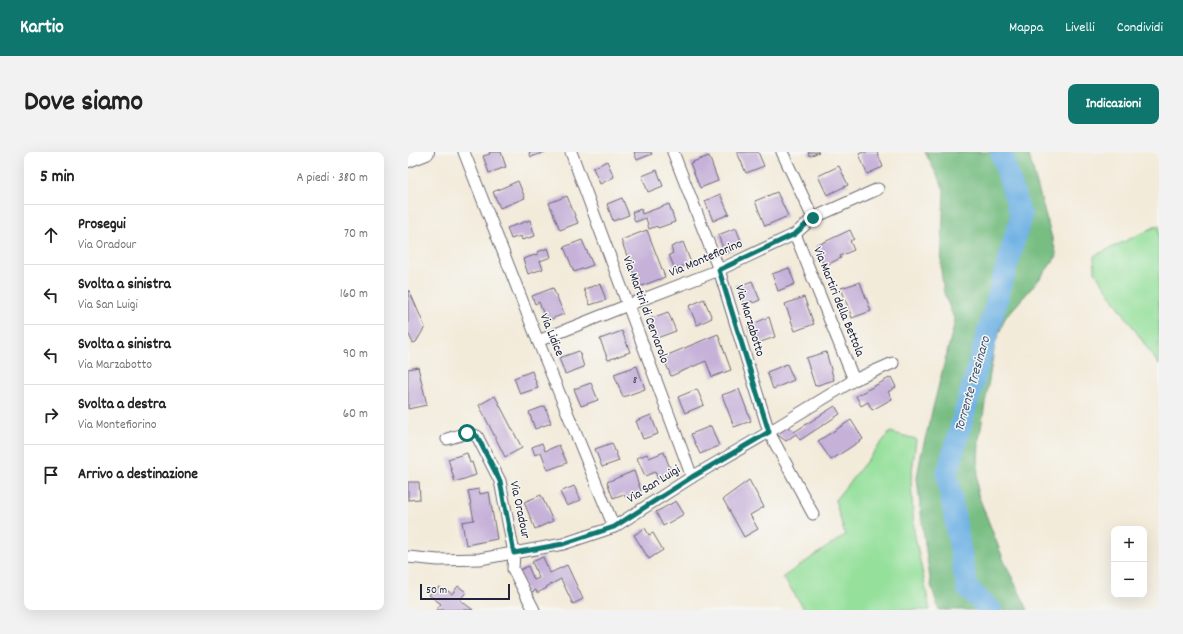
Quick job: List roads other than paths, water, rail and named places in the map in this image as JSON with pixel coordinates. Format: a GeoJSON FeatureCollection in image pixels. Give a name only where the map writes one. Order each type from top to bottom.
{"type":"FeatureCollection","features":[{"type":"Feature","properties":{"kind":"street"},"geometry":{"type":"LineString","coordinates":[[408,159],[426,152]]}},
{"type":"Feature","properties":{"kind":"street","name":"Via Lidice"},"geometry":{"type":"LineString","coordinates":[[464,152],[538,341],[614,527]]}},
{"type":"Feature","properties":{"kind":"street","name":"Via Martiri di Cervarolo"},"geometry":{"type":"LineString","coordinates":[[571,152],[692,477]]}},
{"type":"Feature","properties":{"kind":"street","name":"Via Marzabotto"},"geometry":{"type":"LineString","coordinates":[[673,152],[719,270],[769,432],[813,514]]}},
{"type":"Feature","properties":{"kind":"street"},"geometry":{"type":"LineString","coordinates":[[782,152],[813,218]]}},
{"type":"Feature","properties":{"kind":"street","name":"Via Montefiorino"},"geometry":{"type":"LineString","coordinates":[[538,341],[719,270],[795,234],[813,218],[878,189]]}},
{"type":"Feature","properties":{"kind":"street","name":"Via Martiri della Bettola"},"geometry":{"type":"LineString","coordinates":[[795,234],[854,380]]}},
{"type":"Feature","properties":{"kind":"street","name":"Via San Luigi"},"geometry":{"type":"LineString","coordinates":[[408,557],[466,560],[480,559],[563,544],[614,527],[692,477],[854,380],[893,363]]}},
{"type":"Feature","properties":{"kind":"street","name":"Via Oradour"},"geometry":{"type":"LineString","coordinates":[[447,439],[467,433],[477,436],[500,481],[514,553],[513,569],[534,610]]}},
{"type":"Feature","properties":{"kind":"waterway","name":"Torrente Tresinaro"},"geometry":{"type":"LineString","coordinates":[[991,610],[967,588],[947,474],[1021,216],[1001,152]]}}]}
